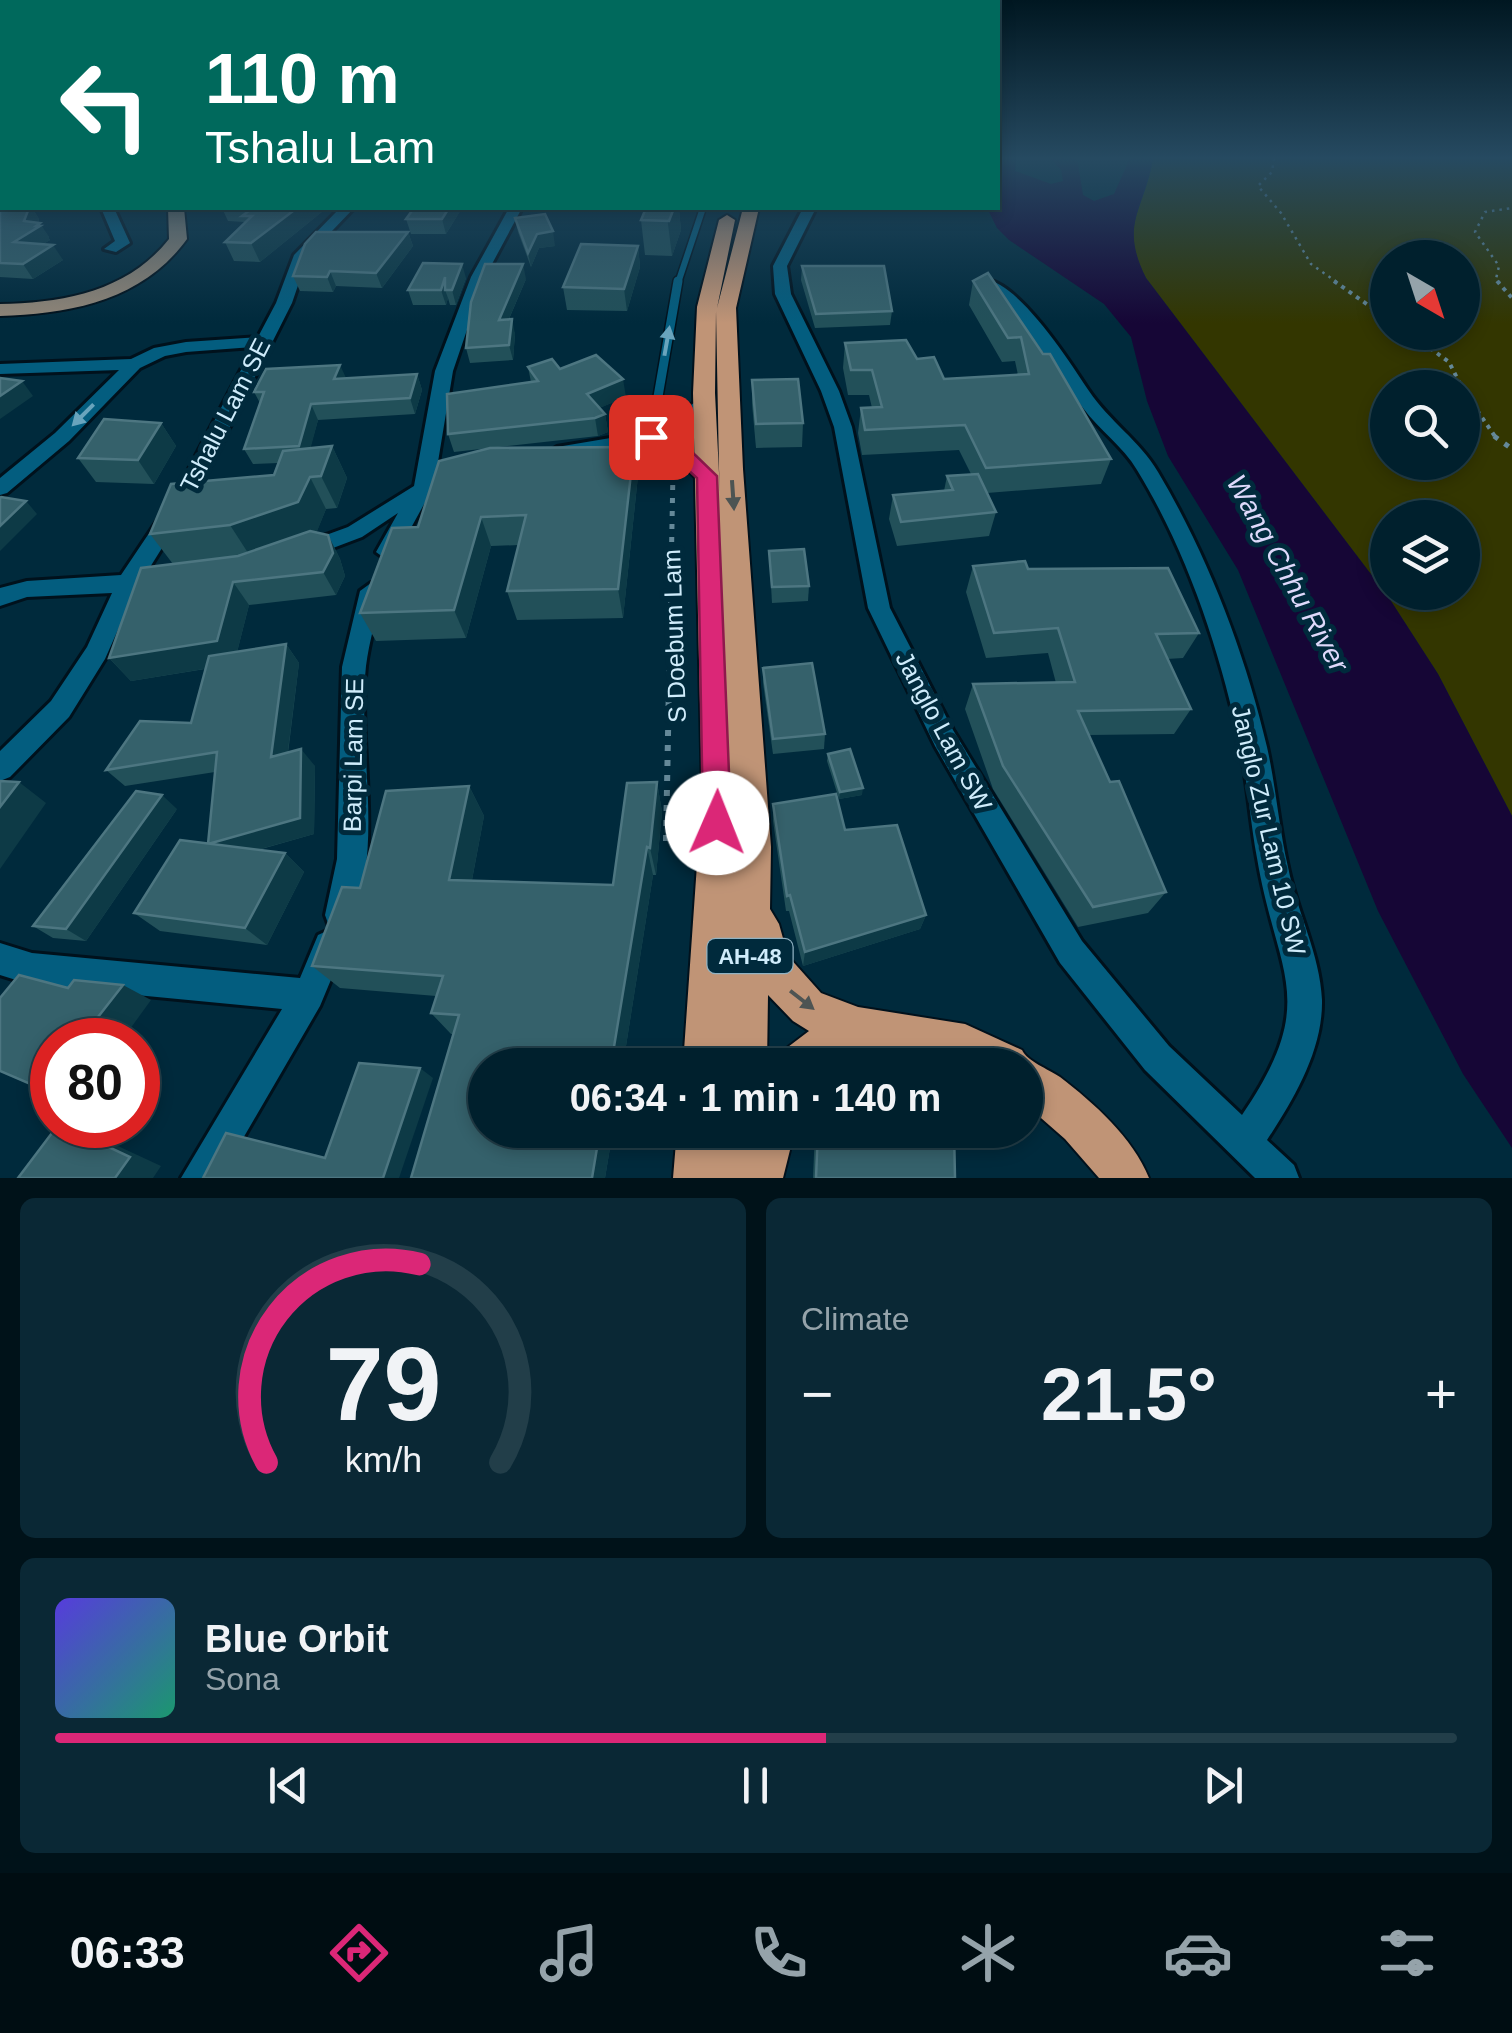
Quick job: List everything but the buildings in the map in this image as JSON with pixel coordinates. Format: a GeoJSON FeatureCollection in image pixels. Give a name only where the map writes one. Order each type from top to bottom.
{"type":"FeatureCollection","features":[{"type":"Feature","properties":{"kind":"highway","name":"S Doebum Lam"},"geometry":{"type":"LineString","coordinates":[[705,1048],[719,793],[704,402],[707,307],[731,213]]}},
{"type":"Feature","properties":{"kind":"highway","name":"AH-48"},"geometry":{"type":"LineString","coordinates":[[747,1048],[753,848],[731,469],[726,308],[749,213]]}},
{"type":"Feature","properties":{"kind":"highway"},"geometry":{"type":"LineString","coordinates":[[753,848],[762,942],[786,987],[808,1007],[835,1022],[949,1038],[970,1048]]}},
{"type":"Feature","properties":{"kind":"highway"},"geometry":{"type":"LineString","coordinates":[[818,1048],[833,1038],[869,1028]]}},
{"type":"Feature","properties":{"kind":"highway"},"geometry":{"type":"LineString","coordinates":[[1043,1090],[1105,1148],[1127,1178]]}},
{"type":"Feature","properties":{"kind":"highway"},"geometry":{"type":"LineString","coordinates":[[694,1178],[697,1148]]}},
{"type":"Feature","properties":{"kind":"highway"},"geometry":{"type":"LineString","coordinates":[[740,1178],[742,1148]]}},
{"type":"Feature","properties":{"kind":"highway"},"geometry":{"type":"LineString","coordinates":[[762,1178],[769,1148]]}},
{"type":"Feature","properties":{"kind":"main road"},"geometry":{"type":"LineString","coordinates":[[0,310],[52,309],[108,292],[147,270],[178,238],[176,213]]}},
{"type":"Feature","properties":{"kind":"street"},"geometry":{"type":"LineString","coordinates":[[111,213],[123,235],[123,243],[111,249]]}},
{"type":"Feature","properties":{"kind":"street","name":"Tshalu Lam SE"},"geometry":{"type":"LineString","coordinates":[[0,769],[60,709],[96,652],[130,581],[187,492],[284,303],[301,256],[342,213]]}},
{"type":"Feature","properties":{"kind":"street","name":"Barpi Lam SE"},"geometry":{"type":"LineString","coordinates":[[200,1178],[310,995],[338,922],[352,859],[354,667],[370,592],[393,539],[433,484],[444,371],[478,278],[512,213]]}},
{"type":"Feature","properties":{"kind":"street","name":"Janglo Lam SW"},"geometry":{"type":"LineString","coordinates":[[807,213],[780,266],[783,294],[843,427],[879,608],[944,738],[1072,952],[1157,1058],[1280,1178]]}},
{"type":"Feature","properties":{"kind":"street","name":"Janglo Zur Lam 10 SW"},"geometry":{"type":"LineString","coordinates":[[987,283],[1019,306],[1085,400],[1128,442],[1148,471],[1207,596],[1251,732],[1274,875],[1303,976],[1304,1020],[1280,1092],[1245,1142]]}},
{"type":"Feature","properties":{"kind":"street"},"geometry":{"type":"LineString","coordinates":[[0,488],[62,437],[134,364],[160,352],[186,347],[261,342]]}},
{"type":"Feature","properties":{"kind":"street"},"geometry":{"type":"LineString","coordinates":[[0,369],[134,364]]}},
{"type":"Feature","properties":{"kind":"street"},"geometry":{"type":"LineString","coordinates":[[532,459],[651,437],[704,402]]}},
{"type":"Feature","properties":{"kind":"street"},"geometry":{"type":"LineString","coordinates":[[651,437],[692,460],[707,476]]}},
{"type":"Feature","properties":{"kind":"street"},"geometry":{"type":"LineString","coordinates":[[291,556],[355,532],[433,484]]}},
{"type":"Feature","properties":{"kind":"street"},"geometry":{"type":"LineString","coordinates":[[0,597],[27,590],[90,588],[182,575]]}},
{"type":"Feature","properties":{"kind":"street"},"geometry":{"type":"LineString","coordinates":[[0,959],[32,969],[310,995]]}},
{"type":"Feature","properties":{"kind":"street"},"geometry":{"type":"LineString","coordinates":[[11,996],[32,969]]}},
{"type":"Feature","properties":{"kind":"lane"},"geometry":{"type":"LineString","coordinates":[[651,437],[678,289],[690,236],[701,213]]}},
{"type":"Feature","properties":{"kind":"path"},"geometry":{"type":"LineString","coordinates":[[1280,213],[1311,264],[1370,306]]}},
{"type":"Feature","properties":{"kind":"path"},"geometry":{"type":"LineString","coordinates":[[1484,213],[1475,232],[1499,266],[1496,279],[1512,298]]}},
{"type":"Feature","properties":{"kind":"path"},"geometry":{"type":"LineString","coordinates":[[1433,350],[1453,370]]}},
{"type":"Feature","properties":{"kind":"path"},"geometry":{"type":"LineString","coordinates":[[1480,416],[1496,440],[1512,449]]}},
{"type":"Feature","properties":{"kind":"path"},"geometry":{"type":"LineString","coordinates":[[666,842],[674,449]]}},
{"type":"Feature","properties":{"kind":"shaded area"},"geometry":{"type":"Polygon","coordinates":[[[1137,213],[1512,213],[1512,816],[1438,674],[1397,610],[1480,610],[1480,500],[1370,500],[1370,573],[1146,278],[1134,244],[1137,213]]]}},
{"type":"Feature","properties":{"kind":"water","name":"Wang Chhu River"},"geometry":{"type":"Polygon","coordinates":[[[989,213],[1138,213],[1134,244],[1146,278],[1370,573],[1370,610],[1397,610],[1438,674],[1512,816],[1512,1148],[1463,1074],[1378,911],[1238,570],[1168,456],[1147,401],[1131,337],[1104,304],[1009,240],[989,213]]]}},
{"type":"Feature","properties":{"kind":"route"},"geometry":{"type":"LineString","coordinates":[[651,437],[692,460],[707,476],[717,823]]}}]}
